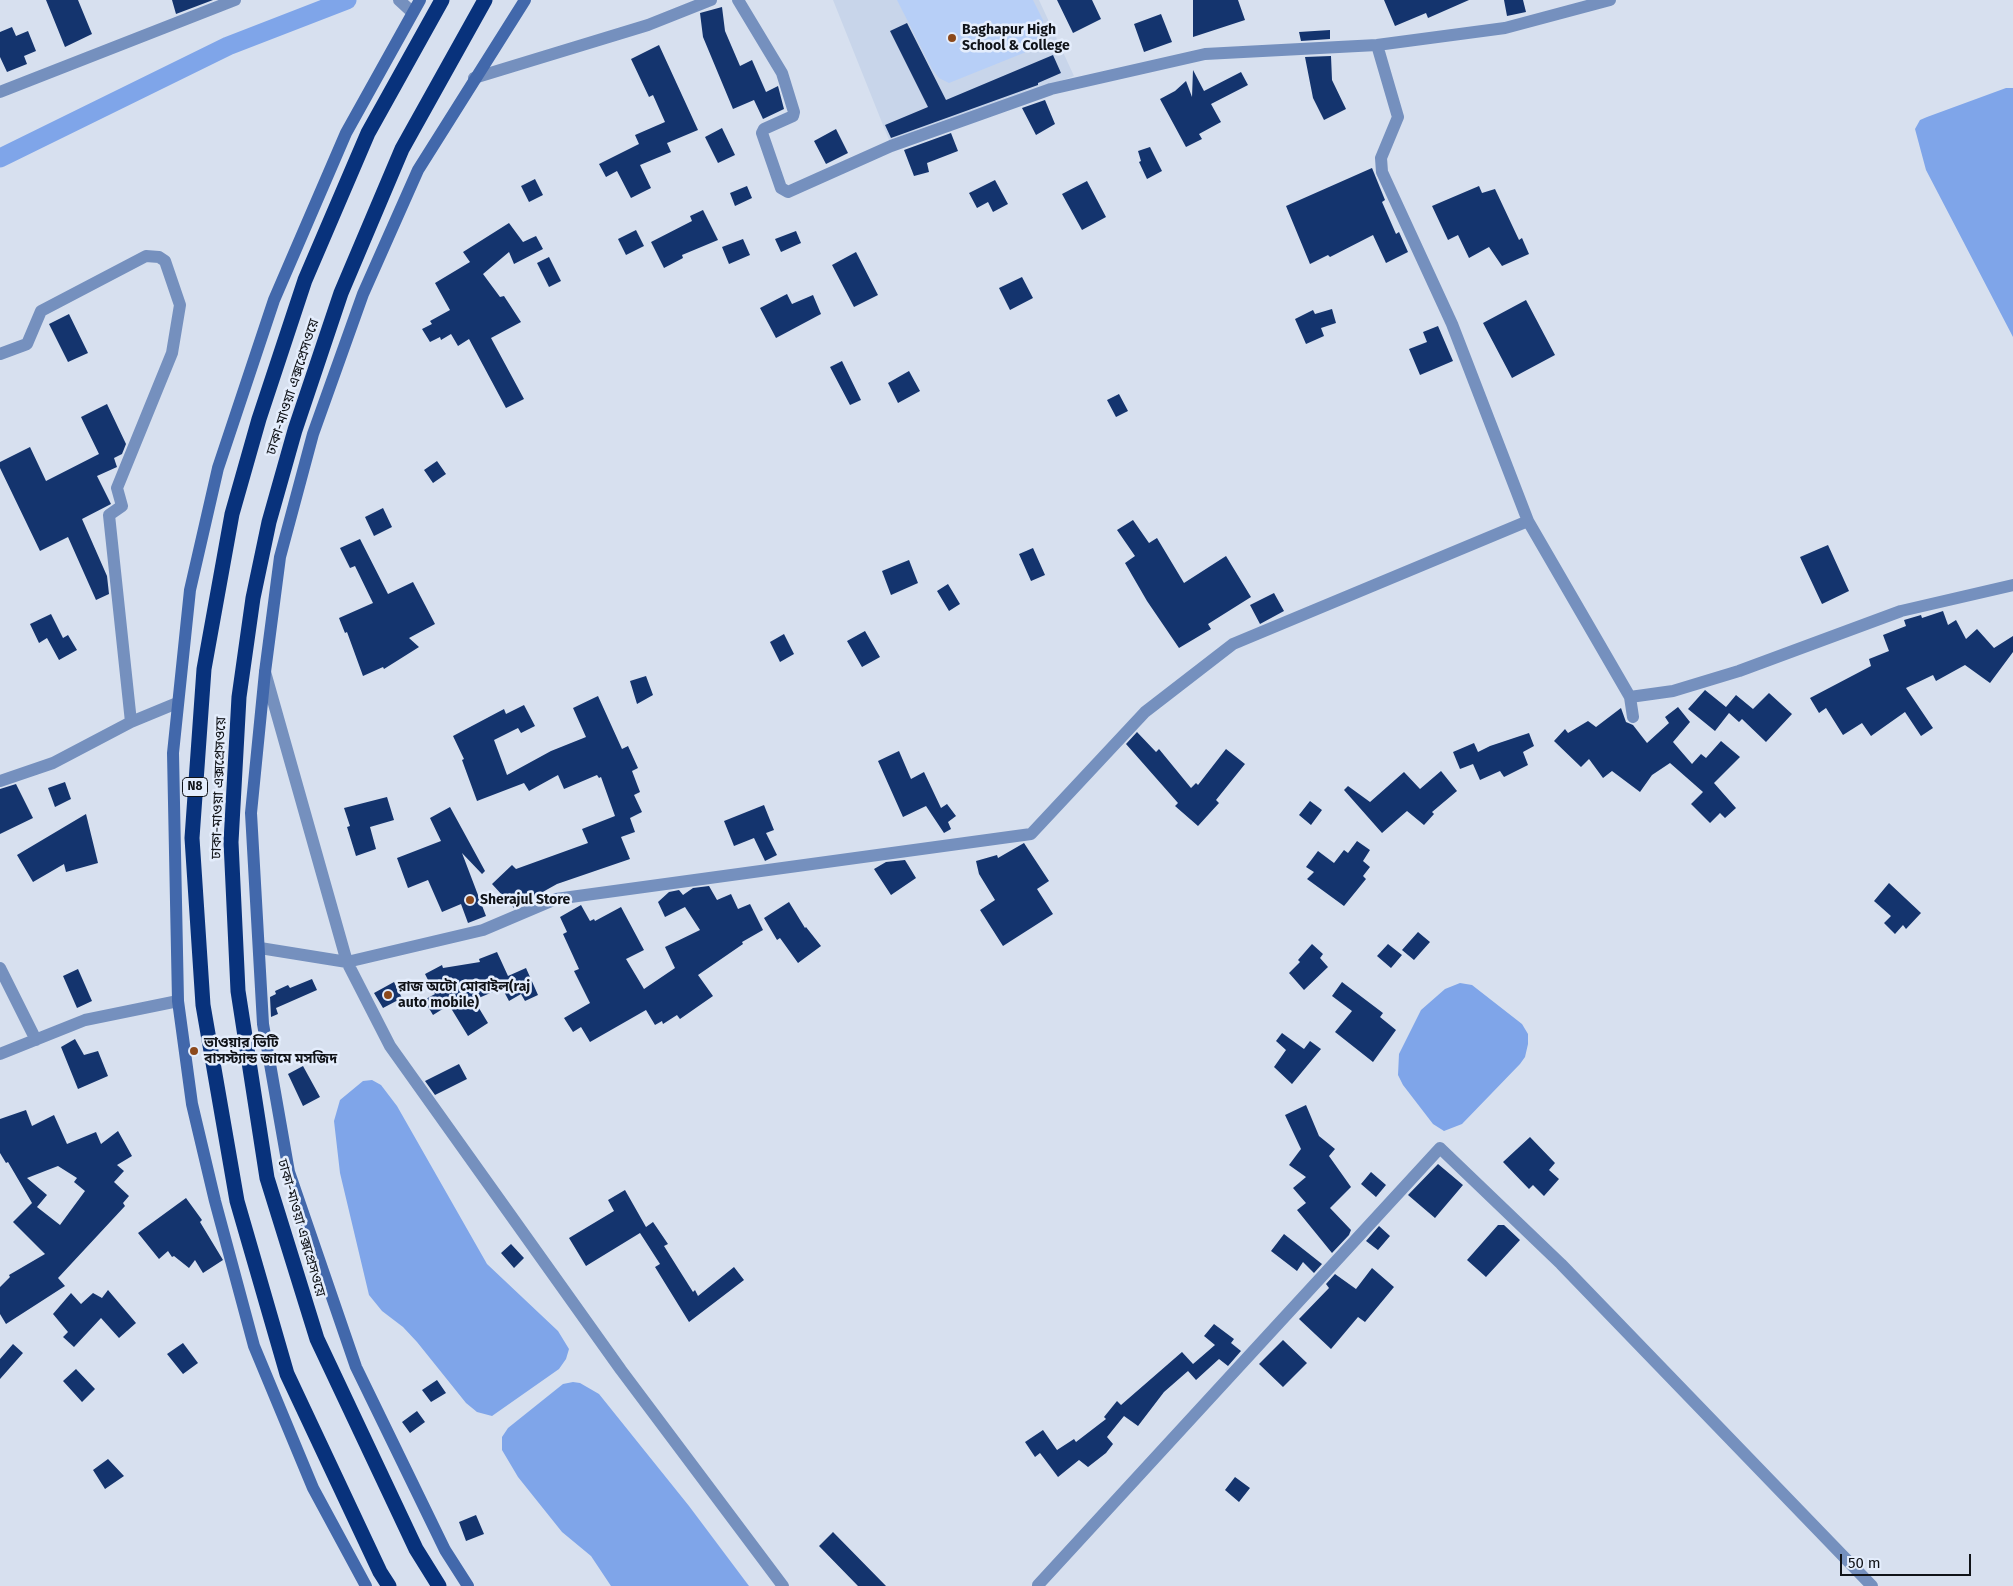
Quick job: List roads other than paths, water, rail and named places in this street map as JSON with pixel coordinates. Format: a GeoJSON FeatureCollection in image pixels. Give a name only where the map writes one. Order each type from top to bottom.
{"type":"FeatureCollection","features":[{"type":"Feature","properties":{"kind":"highway","name":"ঢাকা-মাওয়া এক্সপ্রেসওয়ে"},"geometry":{"type":"LineString","coordinates":[[389,1586],[380,1572],[288,1374],[237,1201],[203,1005],[192,838],[204,670],[232,514],[259,419],[305,280],[368,133],[442,0]]}},
{"type":"Feature","properties":{"kind":"highway","name":"ঢাকা-মাওয়া এক্সপ্রেসওয়ে"},"geometry":{"type":"LineString","coordinates":[[439,1586],[416,1549],[317,1340],[267,1178],[238,991],[230,842],[238,697],[253,598],[269,522],[295,430],[341,293],[402,149],[482,5]]}},
{"type":"Feature","properties":{"kind":"street"},"geometry":{"type":"LineString","coordinates":[[0,92],[235,0]]}},
{"type":"Feature","properties":{"kind":"street"},"geometry":{"type":"LineString","coordinates":[[399,0],[412,12]]}},
{"type":"Feature","properties":{"kind":"street"},"geometry":{"type":"LineString","coordinates":[[366,1586],[313,1488],[254,1346],[215,1201],[192,1104],[178,1001],[172,753],[190,590],[218,468],[274,300],[346,133],[420,0]]}},
{"type":"Feature","properties":{"kind":"street"},"geometry":{"type":"LineString","coordinates":[[474,78],[648,25],[711,0]]}},
{"type":"Feature","properties":{"kind":"street"},"geometry":{"type":"LineString","coordinates":[[738,0],[782,73],[794,112],[793,116],[764,129],[762,133],[781,188],[785,192],[891,146],[1051,89],[1205,54],[1377,45],[1505,28],[1594,1],[1610,0]]}},
{"type":"Feature","properties":{"kind":"street"},"geometry":{"type":"LineString","coordinates":[[468,1586],[445,1550],[356,1367],[290,1172],[263,1024],[251,813],[265,672],[280,557],[313,434],[363,294],[418,170],[474,78],[525,1]]}},
{"type":"Feature","properties":{"kind":"street"},"geometry":{"type":"LineString","coordinates":[[1377,45],[1398,117],[1380,158],[1382,172],[1452,324],[1528,521],[1630,697],[1633,717]]}},
{"type":"Feature","properties":{"kind":"street"},"geometry":{"type":"LineString","coordinates":[[0,354],[27,344],[41,311],[146,256],[160,257],[165,261],[180,305],[172,353],[117,488],[122,506],[109,515],[131,722]]}},
{"type":"Feature","properties":{"kind":"street"},"geometry":{"type":"LineString","coordinates":[[260,948],[347,962],[483,930],[556,898],[1032,834],[1145,712],[1233,644],[1528,521]]}},
{"type":"Feature","properties":{"kind":"street"},"geometry":{"type":"LineString","coordinates":[[1630,697],[1673,691],[1739,671],[1900,611],[2013,585]]}},
{"type":"Feature","properties":{"kind":"street"},"geometry":{"type":"LineString","coordinates":[[265,672],[347,962],[390,1046],[621,1370],[783,1586]]}},
{"type":"Feature","properties":{"kind":"street"},"geometry":{"type":"LineString","coordinates":[[0,781],[53,764],[131,722],[177,703]]}},
{"type":"Feature","properties":{"kind":"street"},"geometry":{"type":"LineString","coordinates":[[0,968],[36,1040]]}},
{"type":"Feature","properties":{"kind":"street"},"geometry":{"type":"LineString","coordinates":[[0,1054],[85,1020],[178,1001]]}},
{"type":"Feature","properties":{"kind":"street"},"geometry":{"type":"LineString","coordinates":[[1038,1586],[1440,1148],[1562,1264],[1872,1586]]}},
{"type":"Feature","properties":{"kind":"water"},"geometry":{"type":"Polygon","coordinates":[[[2006,88],[2013,88],[2013,337],[1926,170],[1915,129],[1920,120],[2006,88]]]}},
{"type":"Feature","properties":{"kind":"water"},"geometry":{"type":"Polygon","coordinates":[[[1460,983],[1472,985],[1522,1024],[1528,1034],[1528,1044],[1525,1057],[1520,1064],[1462,1124],[1444,1131],[1433,1124],[1403,1085],[1398,1075],[1399,1054],[1421,1010],[1445,989],[1460,983]]]}},
{"type":"Feature","properties":{"kind":"water"},"geometry":{"type":"Polygon","coordinates":[[[372,1080],[381,1085],[397,1106],[487,1264],[558,1331],[569,1349],[566,1359],[559,1369],[492,1416],[477,1412],[466,1403],[417,1342],[403,1327],[382,1311],[369,1295],[340,1173],[334,1121],[340,1100],[363,1081],[372,1080]]]}},
{"type":"Feature","properties":{"kind":"water"},"geometry":{"type":"Polygon","coordinates":[[[580,1383],[599,1394],[689,1506],[749,1586],[611,1586],[591,1556],[562,1532],[518,1477],[502,1450],[502,1437],[508,1428],[563,1384],[580,1383]]]}},
{"type":"Feature","properties":{"kind":"waterway"},"geometry":{"type":"LineString","coordinates":[[0,158],[228,46],[347,0]]}},
{"type":"Feature","properties":{"kind":"place","name":"Baghapur High School & College"},"geometry":{"type":"Point","coordinates":[952,38]}},
{"type":"Feature","properties":{"kind":"place","name":"Sherajul Store"},"geometry":{"type":"Point","coordinates":[470,900]}},
{"type":"Feature","properties":{"kind":"place","name":"রাজ অটো মোবাইল(raj auto mobile)"},"geometry":{"type":"Point","coordinates":[388,995]}},
{"type":"Feature","properties":{"kind":"place","name":"ভাওয়ার ভিটি বাসস্ট্যান্ড জামে মসজিদ"},"geometry":{"type":"Point","coordinates":[194,1051]}}]}
